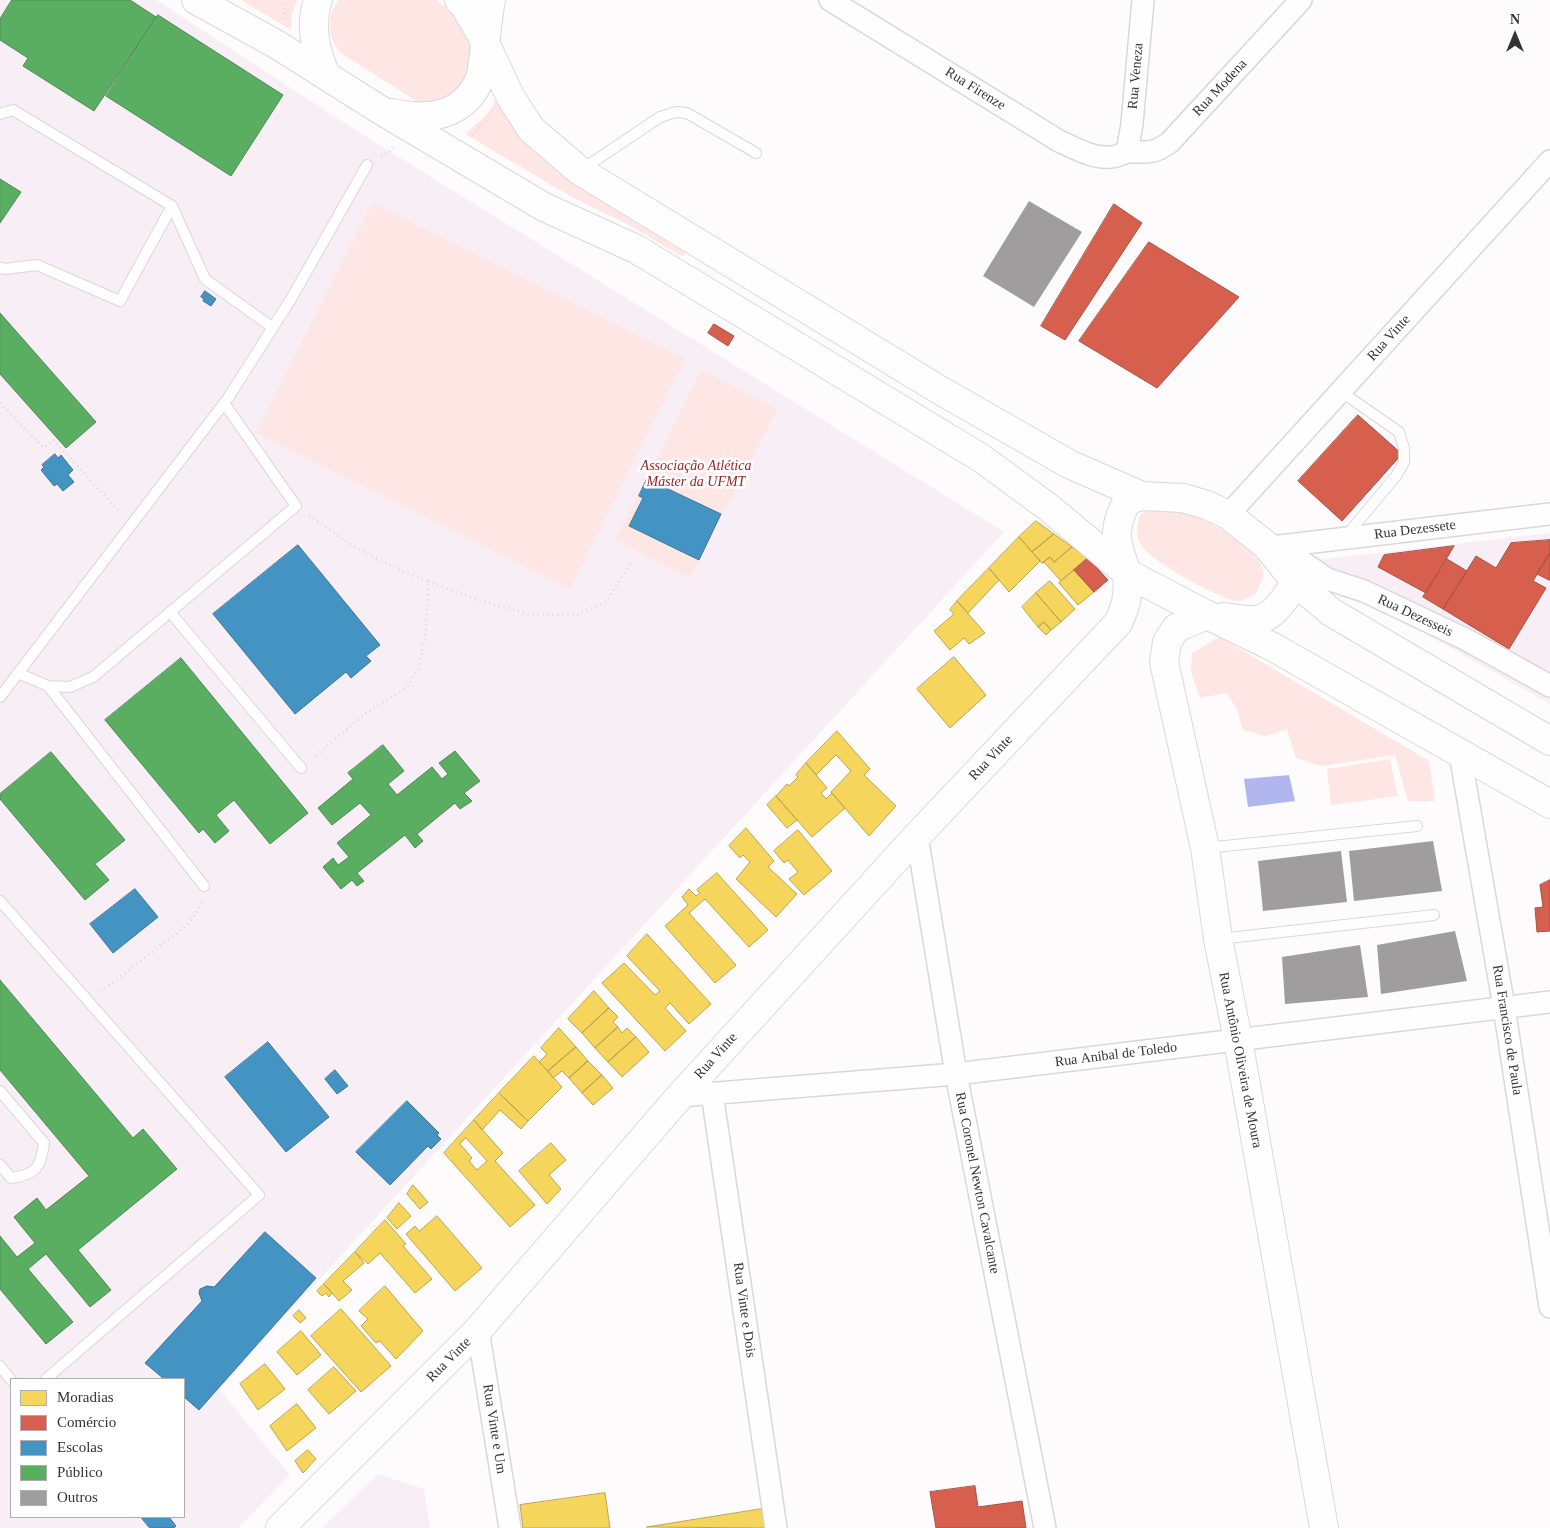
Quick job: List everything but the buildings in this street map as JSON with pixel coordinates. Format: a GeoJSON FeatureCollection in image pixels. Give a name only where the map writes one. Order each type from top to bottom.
{"type":"FeatureCollection","features":[{"type":"Feature","properties":{"kind":"main road"},"geometry":{"type":"LineString","coordinates":[[196,0],[325,73],[382,111],[544,207],[636,249],[980,458],[1048,507],[1127,573],[1271,646],[1550,804]]}},
{"type":"Feature","properties":{"kind":"main road"},"geometry":{"type":"LineString","coordinates":[[318,0],[314,12],[314,32],[320,61],[325,73]]}},
{"type":"Feature","properties":{"kind":"main road"},"geometry":{"type":"LineString","coordinates":[[460,0],[480,32],[510,96],[531,129],[580,171],[938,389],[1069,464],[1142,496],[1183,498],[1207,505],[1228,515],[1273,546],[1296,582],[1331,612],[1550,741]]}},
{"type":"Feature","properties":{"kind":"main road"},"geometry":{"type":"LineString","coordinates":[[382,111],[424,118],[442,114],[469,97],[480,80],[492,0]]}},
{"type":"Feature","properties":{"kind":"main road","name":"Rua Vinte"},"geometry":{"type":"LineString","coordinates":[[280,1528],[478,1330],[680,1096],[917,836],[1118,623],[1129,592],[1127,573],[1118,546],[1117,528],[1121,512],[1128,500],[1142,496]]}},
{"type":"Feature","properties":{"kind":"main road"},"geometry":{"type":"LineString","coordinates":[[1207,615],[1254,620],[1270,614],[1283,603],[1296,582]]}},
{"type":"Feature","properties":{"kind":"main road","name":"Rua Antônio Oliveira de Moura"},"geometry":{"type":"LineString","coordinates":[[1207,615],[1176,628],[1167,642],[1164,662],[1205,848],[1218,939],[1238,1040],[1324,1528]]}},
{"type":"Feature","properties":{"kind":"street","name":"Rua Veneza"},"geometry":{"type":"LineString","coordinates":[[1127,152],[1132,124],[1143,0]]}},
{"type":"Feature","properties":{"kind":"street","name":"Rua Modena"},"geometry":{"type":"LineString","coordinates":[[1127,152],[1148,153],[1160,150],[1170,142],[1301,0]]}},
{"type":"Feature","properties":{"kind":"street","name":"Rua Firenze"},"geometry":{"type":"LineString","coordinates":[[834,1],[1059,141],[1093,155],[1111,157],[1127,152]]}},
{"type":"Feature","properties":{"kind":"street","name":"Rua Vinte"},"geometry":{"type":"LineString","coordinates":[[1228,515],[1550,161]]}},
{"type":"Feature","properties":{"kind":"street","name":"Rua Dezessete"},"geometry":{"type":"LineString","coordinates":[[1273,546],[1550,514]]}},
{"type":"Feature","properties":{"kind":"street","name":"Rua Dezesseis"},"geometry":{"type":"LineString","coordinates":[[1273,546],[1327,579],[1364,591],[1467,640],[1550,686]]}},
{"type":"Feature","properties":{"kind":"street","name":"Rua Francisco de Paula"},"geometry":{"type":"LineString","coordinates":[[1460,754],[1504,1007],[1550,1307]]}},
{"type":"Feature","properties":{"kind":"street","name":"Rua Coronel Newton Cavalcante"},"geometry":{"type":"LineString","coordinates":[[917,836],[956,1074],[1044,1528]]}},
{"type":"Feature","properties":{"kind":"street","name":"Rua Anibal de Toledo"},"geometry":{"type":"LineString","coordinates":[[680,1096],[956,1074],[1550,1002]]}},
{"type":"Feature","properties":{"kind":"street","name":"Rua Vinte e Dois"},"geometry":{"type":"LineString","coordinates":[[712,1093],[776,1528]]}},
{"type":"Feature","properties":{"kind":"street","name":"Rua Vinte e Um"},"geometry":{"type":"LineString","coordinates":[[478,1330],[510,1528]]}},
{"type":"Feature","properties":{"kind":"lane"},"geometry":{"type":"LineString","coordinates":[[0,114],[13,110],[172,206],[205,278],[273,328]]}},
{"type":"Feature","properties":{"kind":"lane"},"geometry":{"type":"LineString","coordinates":[[580,171],[660,117],[676,112],[687,114],[756,153]]}},
{"type":"Feature","properties":{"kind":"lane"},"geometry":{"type":"LineString","coordinates":[[0,697],[224,403],[291,299],[367,165]]}},
{"type":"Feature","properties":{"kind":"lane"},"geometry":{"type":"LineString","coordinates":[[0,268],[37,265],[120,301],[172,206]]}},
{"type":"Feature","properties":{"kind":"lane"},"geometry":{"type":"LineString","coordinates":[[1340,391],[1399,432],[1404,448],[1404,462],[1396,476],[1344,539]]}},
{"type":"Feature","properties":{"kind":"lane"},"geometry":{"type":"LineString","coordinates":[[18,672],[48,686],[70,687],[92,678],[296,506],[224,403]]}},
{"type":"Feature","properties":{"kind":"lane"},"geometry":{"type":"LineString","coordinates":[[170,612],[300,768]]}},
{"type":"Feature","properties":{"kind":"lane"},"geometry":{"type":"LineString","coordinates":[[48,686],[204,886]]}},
{"type":"Feature","properties":{"kind":"lane"},"geometry":{"type":"LineString","coordinates":[[1205,848],[1417,826]]}},
{"type":"Feature","properties":{"kind":"lane"},"geometry":{"type":"LineString","coordinates":[[0,901],[259,1195],[47,1378]]}},
{"type":"Feature","properties":{"kind":"lane"},"geometry":{"type":"LineString","coordinates":[[1218,939],[1434,915]]}},
{"type":"Feature","properties":{"kind":"lane"},"geometry":{"type":"LineString","coordinates":[[0,1090],[44,1143],[42,1161],[27,1176],[11,1178],[0,1165]]}},
{"type":"Feature","properties":{"kind":"lane"},"geometry":{"type":"LineString","coordinates":[[0,1366],[10,1379]]}},
{"type":"Feature","properties":{"kind":"path"},"geometry":{"type":"LineString","coordinates":[[284,27],[285,0]]}},
{"type":"Feature","properties":{"kind":"path"},"geometry":{"type":"LineString","coordinates":[[470,138],[496,111]]}},
{"type":"Feature","properties":{"kind":"path"},"geometry":{"type":"LineString","coordinates":[[0,403],[44,448],[53,440],[118,510]]}},
{"type":"Feature","properties":{"kind":"path"},"geometry":{"type":"LineString","coordinates":[[296,506],[348,543],[403,572],[469,597],[528,614],[577,615],[606,602],[631,563]]}},
{"type":"Feature","properties":{"kind":"path"},"geometry":{"type":"LineString","coordinates":[[300,768],[366,713],[406,687],[418,669],[426,633],[428,581]]}},
{"type":"Feature","properties":{"kind":"path"},"geometry":{"type":"LineString","coordinates":[[88,1002],[188,924],[203,898],[204,886]]}},
{"type":"Feature","properties":{"kind":"shaded area"},"geometry":{"type":"Polygon","coordinates":[[[0,0],[156,0],[357,131],[1004,532],[219,1389],[290,1475],[238,1528],[0,1528],[0,0]]]}},
{"type":"Feature","properties":{"kind":"shaded area"},"geometry":{"type":"Polygon","coordinates":[[[1550,533],[1550,704],[1298,562],[1550,533]]]}},
{"type":"Feature","properties":{"kind":"shaded area"},"geometry":{"type":"Polygon","coordinates":[[[378,1474],[424,1489],[430,1528],[322,1528],[378,1474]]]}},
{"type":"Feature","properties":{"kind":"green space"},"geometry":{"type":"Polygon","coordinates":[[[241,0],[297,0],[292,14],[291,30],[241,0]]]}},
{"type":"Feature","properties":{"kind":"green space"},"geometry":{"type":"Polygon","coordinates":[[[339,0],[437,0],[456,17],[473,42],[467,72],[458,92],[453,98],[421,104],[341,53],[331,36],[330,25],[334,7],[339,0]]]}},
{"type":"Feature","properties":{"kind":"green space"},"geometry":{"type":"Polygon","coordinates":[[[498,98],[526,138],[560,174],[685,253],[684,256],[679,255],[631,226],[572,197],[465,134],[487,114],[498,98]]]}},
{"type":"Feature","properties":{"kind":"green space"},"geometry":{"type":"Polygon","coordinates":[[[372,203],[685,359],[570,589],[256,433],[372,203]]]}},
{"type":"Feature","properties":{"kind":"green space","name":"Associação Atlética Máster da UFMT"},"geometry":{"type":"Polygon","coordinates":[[[702,370],[777,409],[690,578],[615,540],[702,370]]]}},
{"type":"Feature","properties":{"kind":"green space"},"geometry":{"type":"Polygon","coordinates":[[[1155,507],[1170,507],[1185,511],[1212,524],[1240,542],[1260,562],[1263,571],[1256,593],[1240,601],[1229,599],[1186,578],[1147,552],[1141,545],[1138,537],[1138,523],[1140,515],[1155,507]]]}},
{"type":"Feature","properties":{"kind":"green space"},"geometry":{"type":"Polygon","coordinates":[[[1220,637],[1429,761],[1435,801],[1408,801],[1395,755],[1321,766],[1296,758],[1287,729],[1266,736],[1243,730],[1236,707],[1226,693],[1200,698],[1191,672],[1192,653],[1220,637]]]}},
{"type":"Feature","properties":{"kind":"green space"},"geometry":{"type":"Polygon","coordinates":[[[1390,759],[1398,796],[1331,805],[1327,769],[1390,759]]]}},
{"type":"Feature","properties":{"kind":"water"},"geometry":{"type":"Polygon","coordinates":[[[1289,775],[1295,801],[1248,807],[1244,779],[1289,775]]]}}]}
